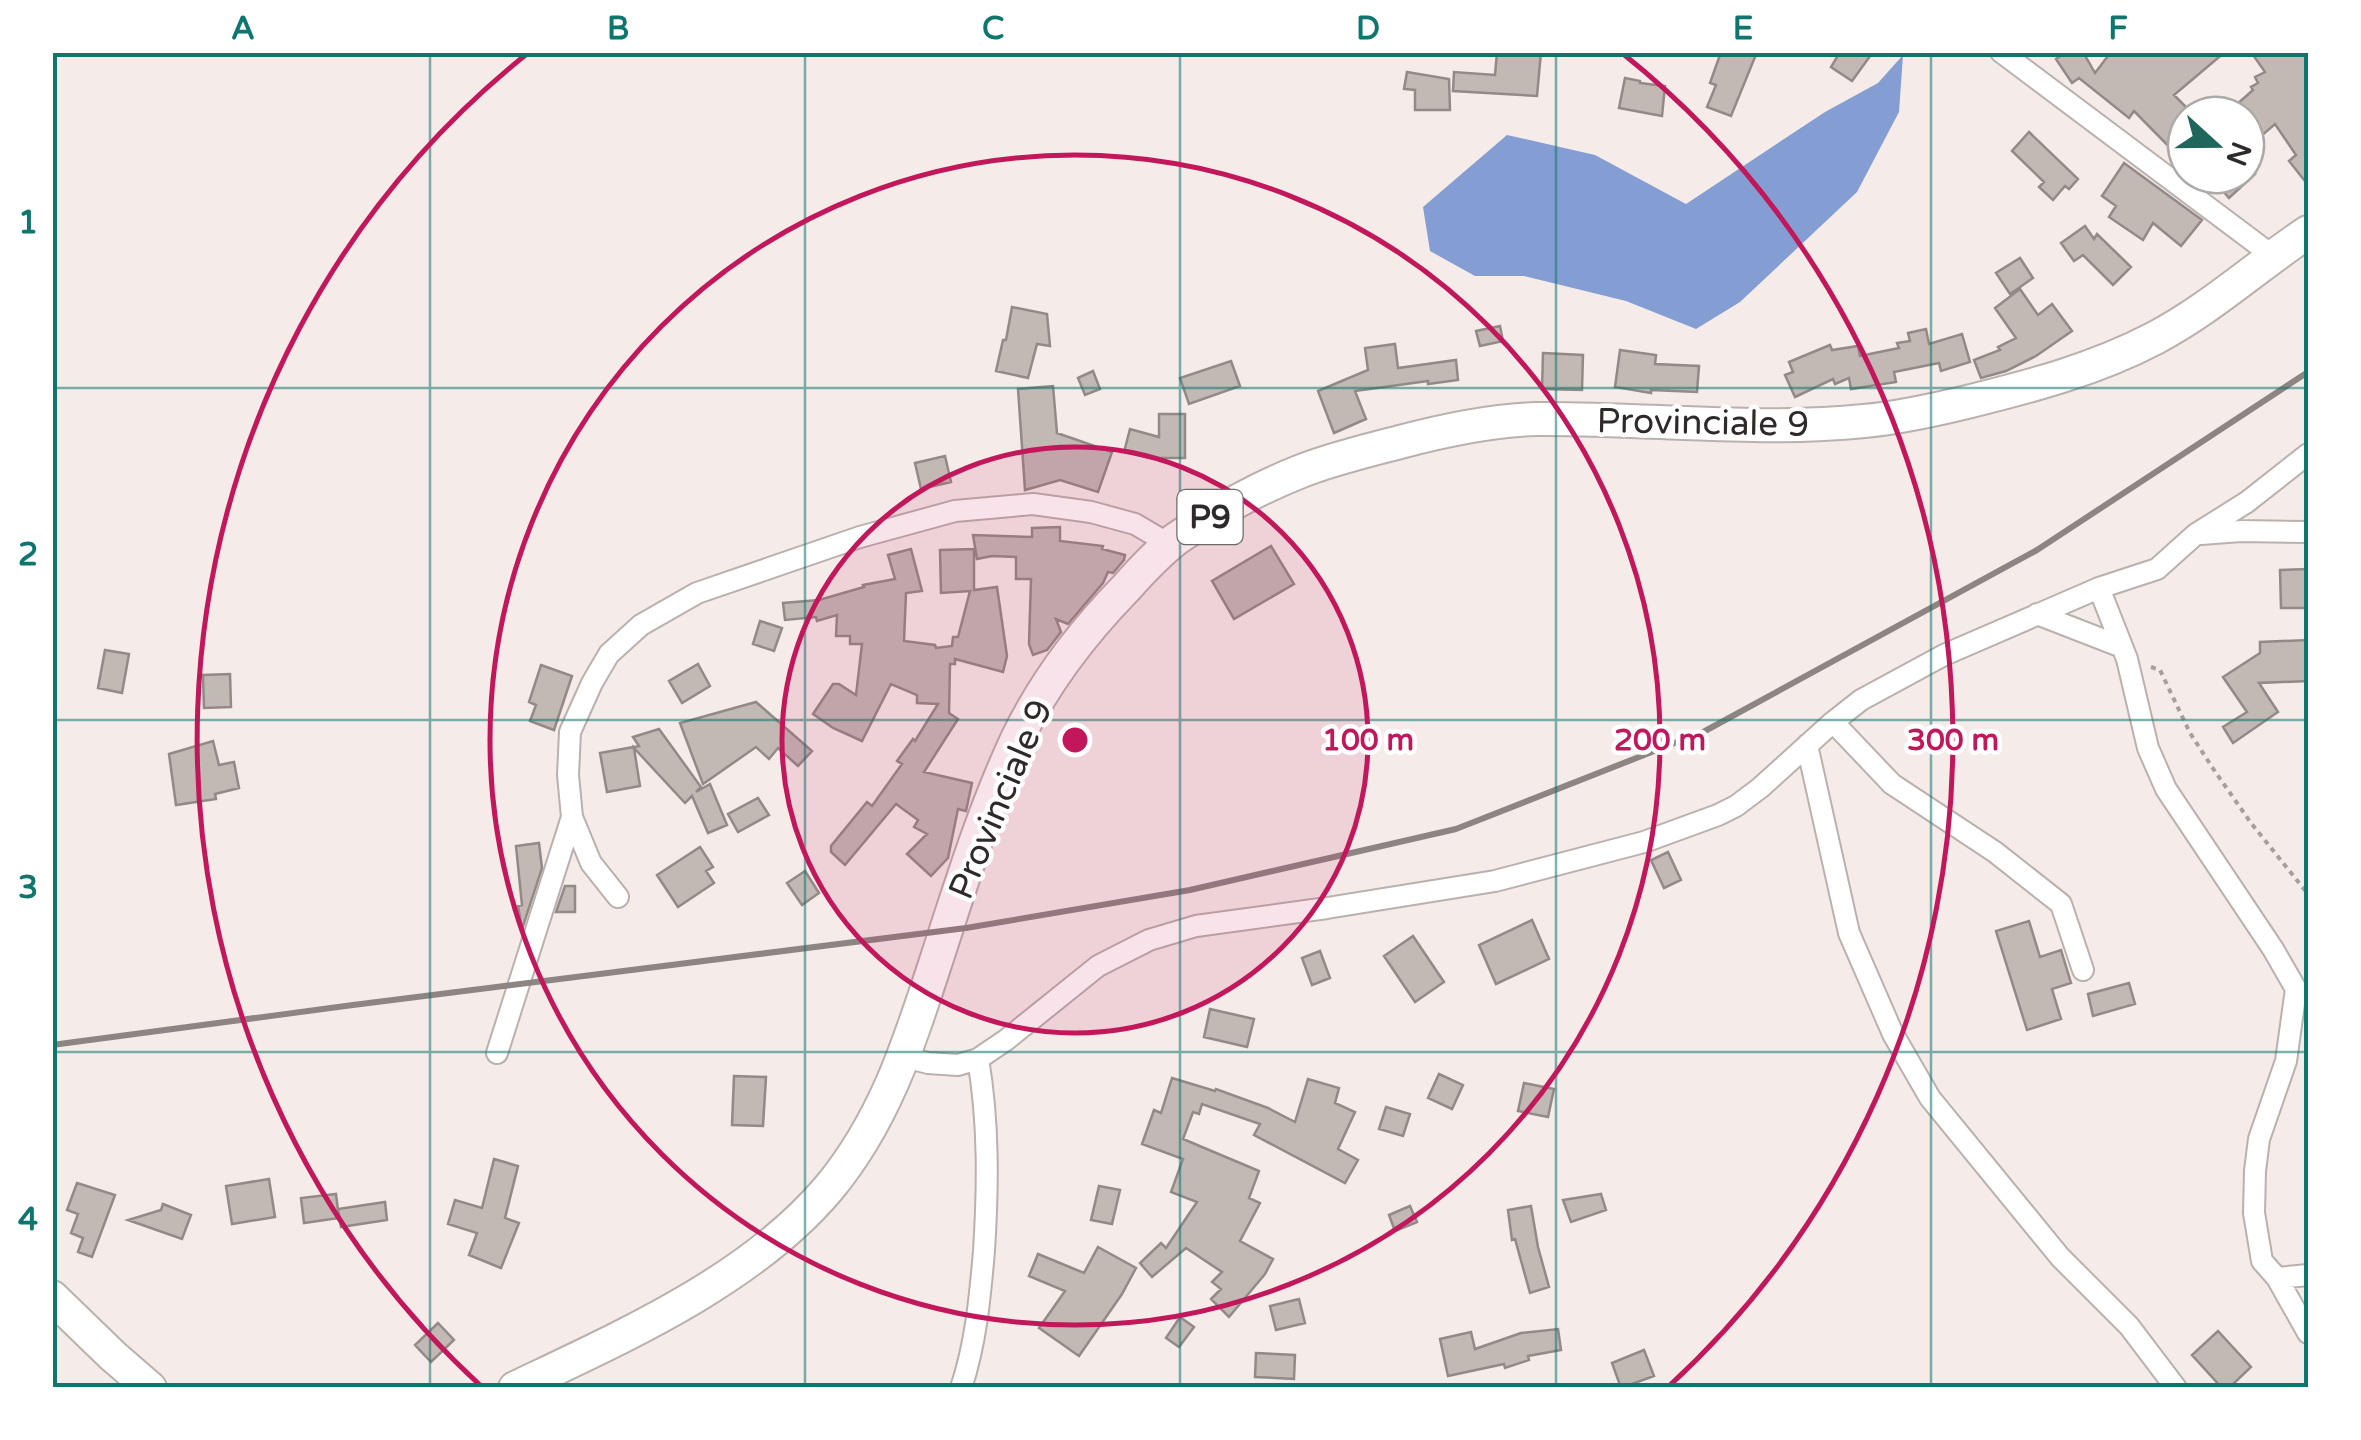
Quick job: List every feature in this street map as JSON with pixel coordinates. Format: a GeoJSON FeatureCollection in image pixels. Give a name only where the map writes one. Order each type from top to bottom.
{"type":"FeatureCollection","features":[{"type":"Feature","properties":{"kind":"main road","name":"Provinciale 9"},"geometry":{"type":"LineString","coordinates":[[515,1388],[678,1307],[746,1262],[790,1228],[855,1154],[905,1057],[974,846],[1018,736],[1093,622],[1169,544],[1233,504],[1298,472],[1481,423],[1533,419],[1778,426],[1867,421],[2021,389],[2097,365],[2157,337],[2212,303],[2308,232]]}},
{"type":"Feature","properties":{"kind":"main road"},"geometry":{"type":"LineString","coordinates":[[52,1297],[150,1388]]}},
{"type":"Feature","properties":{"kind":"street"},"geometry":{"type":"LineString","coordinates":[[2001,52],[2273,256]]}},
{"type":"Feature","properties":{"kind":"street"},"geometry":{"type":"LineString","coordinates":[[905,1057],[958,1065],[978,1059],[1080,978],[1125,950],[1196,926],[1494,881],[1644,842],[1718,815],[1782,770],[1861,700],[1944,655],[2099,588],[2157,569],[2196,534],[2247,502],[2308,454]]}},
{"type":"Feature","properties":{"kind":"street"},"geometry":{"type":"LineString","coordinates":[[618,897],[591,863],[572,817],[570,732],[609,654],[641,625],[697,593],[860,537],[955,511],[1033,504],[1091,512],[1136,524],[1169,544]]}},
{"type":"Feature","properties":{"kind":"street"},"geometry":{"type":"LineString","coordinates":[[2196,534],[2308,532]]}},
{"type":"Feature","properties":{"kind":"street"},"geometry":{"type":"LineString","coordinates":[[2099,588],[2125,653],[2148,748],[2166,789],[2273,949],[2308,1010]]}},
{"type":"Feature","properties":{"kind":"street"},"geometry":{"type":"LineString","coordinates":[[2037,614],[2125,653]]}},
{"type":"Feature","properties":{"kind":"street"},"geometry":{"type":"LineString","coordinates":[[1833,722],[1892,784],[1995,852],[2060,904],[2083,970]]}},
{"type":"Feature","properties":{"kind":"street"},"geometry":{"type":"LineString","coordinates":[[1807,746],[1849,933],[1894,1034],[1930,1098],[2060,1257],[2129,1326],[2176,1388]]}},
{"type":"Feature","properties":{"kind":"street"},"geometry":{"type":"LineString","coordinates":[[497,1052],[572,817]]}},
{"type":"Feature","properties":{"kind":"street"},"geometry":{"type":"LineString","coordinates":[[2296,989],[2286,1061],[2259,1139],[2254,1214],[2262,1261],[2277,1278],[2308,1333]]}},
{"type":"Feature","properties":{"kind":"street"},"geometry":{"type":"LineString","coordinates":[[961,1388],[978,1313],[987,1199],[985,1102],[978,1059]]}},
{"type":"Feature","properties":{"kind":"street"},"geometry":{"type":"LineString","coordinates":[[2277,1278],[2308,1276]]}},
{"type":"Feature","properties":{"kind":"path"},"geometry":{"type":"LineString","coordinates":[[2125,653],[2160,670],[2190,733],[2214,770],[2250,823],[2308,894]]}},
{"type":"Feature","properties":{"kind":"water"},"geometry":{"type":"Polygon","coordinates":[[[1903,55],[1899,112],[1857,192],[1740,302],[1696,329],[1626,301],[1524,276],[1475,276],[1430,251],[1423,207],[1507,135],[1595,155],[1686,204],[1825,112],[1878,83],[1903,55]]]}},
{"type":"Feature","properties":{"kind":"building"},"geometry":{"type":"Polygon","coordinates":[[[1497,52],[1541,52],[1537,96],[1453,91],[1454,72],[1495,75],[1497,52]]]}},
{"type":"Feature","properties":{"kind":"building"},"geometry":{"type":"Polygon","coordinates":[[[1721,52],[1757,52],[1731,116],[1707,107],[1716,85],[1710,83],[1721,52]]]}},
{"type":"Feature","properties":{"kind":"building"},"geometry":{"type":"Polygon","coordinates":[[[1840,52],[1873,52],[1852,81],[1831,67],[1840,52]]]}},
{"type":"Feature","properties":{"kind":"building"},"geometry":{"type":"Polygon","coordinates":[[[2066,52],[2083,52],[2095,73],[2111,52],[2225,52],[2174,95],[2166,95],[2166,144],[2134,111],[2129,118],[2079,78],[2072,83],[2056,59],[2066,52]]]}},
{"type":"Feature","properties":{"kind":"building"},"geometry":{"type":"Polygon","coordinates":[[[2251,52],[2308,52],[2308,185],[2289,161],[2296,155],[2275,124],[2266,132],[2266,95],[2247,95],[2258,83],[2255,77],[2265,72],[2251,52]]]}},
{"type":"Feature","properties":{"kind":"building"},"geometry":{"type":"Polygon","coordinates":[[[1407,72],[1449,79],[1450,110],[1415,110],[1415,90],[1404,89],[1407,72]]]}},
{"type":"Feature","properties":{"kind":"building"},"geometry":{"type":"Polygon","coordinates":[[[1625,78],[1665,86],[1662,116],[1619,108],[1625,78]]]}},
{"type":"Feature","properties":{"kind":"building"},"geometry":{"type":"Polygon","coordinates":[[[2029,132],[2078,179],[2069,189],[2065,186],[2053,200],[2039,187],[2044,182],[2012,151],[2029,132]]]}},
{"type":"Feature","properties":{"kind":"building"},"geometry":{"type":"Polygon","coordinates":[[[2124,163],[2202,220],[2181,246],[2153,223],[2143,240],[2109,217],[2116,206],[2102,196],[2124,163]]]}},
{"type":"Feature","properties":{"kind":"building"},"geometry":{"type":"Polygon","coordinates":[[[2085,226],[2094,239],[2097,234],[2131,267],[2113,285],[2083,255],[2074,261],[2061,243],[2085,226]]]}},
{"type":"Feature","properties":{"kind":"building"},"geometry":{"type":"Polygon","coordinates":[[[2020,258],[2033,278],[2010,294],[1996,273],[2020,258]]]}},
{"type":"Feature","properties":{"kind":"building"},"geometry":{"type":"Polygon","coordinates":[[[2020,289],[2038,315],[2052,304],[2072,331],[2036,356],[1981,378],[1974,360],[2000,350],[1998,347],[2016,338],[1995,308],[2020,289]]]}},
{"type":"Feature","properties":{"kind":"building"},"geometry":{"type":"Polygon","coordinates":[[[1012,307],[1047,314],[1050,346],[1037,344],[1028,378],[996,371],[1012,307]]]}},
{"type":"Feature","properties":{"kind":"building"},"geometry":{"type":"Polygon","coordinates":[[[1500,326],[1503,341],[1480,346],[1476,331],[1500,326]]]}},
{"type":"Feature","properties":{"kind":"building"},"geometry":{"type":"Polygon","coordinates":[[[1926,329],[1929,344],[1962,334],[1970,362],[1941,371],[1939,363],[1894,372],[1896,382],[1851,389],[1849,378],[1835,384],[1833,379],[1795,397],[1785,375],[1793,372],[1789,362],[1830,345],[1832,350],[1858,346],[1860,356],[1899,348],[1897,343],[1910,341],[1908,333],[1926,329]]]}},
{"type":"Feature","properties":{"kind":"building"},"geometry":{"type":"Polygon","coordinates":[[[1395,344],[1398,368],[1456,360],[1458,380],[1355,391],[1366,419],[1334,433],[1318,391],[1368,370],[1365,348],[1395,344]]]}},
{"type":"Feature","properties":{"kind":"building"},"geometry":{"type":"Polygon","coordinates":[[[1620,350],[1656,355],[1655,364],[1699,366],[1697,392],[1651,393],[1615,387],[1620,350]]]}},
{"type":"Feature","properties":{"kind":"building"},"geometry":{"type":"Polygon","coordinates":[[[1543,353],[1583,355],[1582,390],[1542,389],[1543,353]]]}},
{"type":"Feature","properties":{"kind":"building"},"geometry":{"type":"Polygon","coordinates":[[[1231,361],[1240,386],[1189,404],[1180,378],[1231,361]]]}},
{"type":"Feature","properties":{"kind":"building"},"geometry":{"type":"Polygon","coordinates":[[[1093,371],[1100,389],[1085,395],[1078,378],[1093,371]]]}},
{"type":"Feature","properties":{"kind":"building"},"geometry":{"type":"Polygon","coordinates":[[[1053,386],[1057,433],[1112,452],[1098,492],[1060,480],[1025,490],[1018,389],[1053,386]]]}},
{"type":"Feature","properties":{"kind":"building"},"geometry":{"type":"Polygon","coordinates":[[[1159,414],[1185,414],[1185,458],[1150,458],[1124,452],[1130,429],[1159,437],[1159,414]]]}},
{"type":"Feature","properties":{"kind":"building"},"geometry":{"type":"Polygon","coordinates":[[[945,456],[951,482],[921,489],[915,463],[945,456]]]}},
{"type":"Feature","properties":{"kind":"building"},"geometry":{"type":"Polygon","coordinates":[[[1060,527],[1060,541],[1103,546],[1102,549],[1125,555],[1124,560],[1113,573],[1108,572],[1068,624],[1056,619],[1061,632],[1047,650],[1033,655],[1029,644],[1031,579],[1016,579],[1016,557],[977,559],[973,535],[1032,537],[1032,528],[1060,527]]]}},
{"type":"Feature","properties":{"kind":"building"},"geometry":{"type":"Polygon","coordinates":[[[1271,546],[1294,584],[1234,619],[1212,581],[1271,546]]]}},
{"type":"Feature","properties":{"kind":"building"},"geometry":{"type":"Polygon","coordinates":[[[911,549],[922,591],[906,593],[904,641],[936,648],[952,646],[970,591],[941,593],[940,550],[974,549],[974,590],[997,587],[1007,656],[1003,672],[955,659],[955,664],[950,664],[949,713],[958,719],[924,772],[972,783],[966,811],[958,809],[948,858],[931,876],[907,854],[927,834],[914,827],[918,820],[896,804],[845,865],[831,852],[831,846],[867,802],[872,806],[902,764],[897,761],[938,704],[917,703],[917,695],[891,684],[862,741],[833,728],[813,714],[833,684],[856,695],[862,644],[850,644],[850,636],[836,636],[837,615],[817,621],[816,617],[785,620],[783,603],[819,600],[895,579],[888,555],[911,549]]]}},
{"type":"Feature","properties":{"kind":"building"},"geometry":{"type":"Polygon","coordinates":[[[2308,569],[2308,608],[2281,608],[2280,570],[2308,569]]]}},
{"type":"Feature","properties":{"kind":"building"},"geometry":{"type":"Polygon","coordinates":[[[760,621],[782,628],[774,651],[753,644],[760,621]]]}},
{"type":"Feature","properties":{"kind":"building"},"geometry":{"type":"Polygon","coordinates":[[[2308,640],[2308,681],[2259,683],[2278,712],[2233,743],[2223,727],[2247,712],[2223,677],[2260,653],[2260,642],[2308,640]]]}},
{"type":"Feature","properties":{"kind":"building"},"geometry":{"type":"Polygon","coordinates":[[[105,650],[129,654],[122,693],[98,688],[105,650]]]}},
{"type":"Feature","properties":{"kind":"building"},"geometry":{"type":"Polygon","coordinates":[[[698,664],[710,686],[682,703],[669,681],[698,664]]]}},
{"type":"Feature","properties":{"kind":"building"},"geometry":{"type":"Polygon","coordinates":[[[541,665],[572,676],[554,730],[530,721],[536,705],[529,702],[541,665]]]}},
{"type":"Feature","properties":{"kind":"building"},"geometry":{"type":"Polygon","coordinates":[[[230,674],[231,707],[204,708],[203,675],[230,674]]]}},
{"type":"Feature","properties":{"kind":"building"},"geometry":{"type":"Polygon","coordinates":[[[756,702],[812,751],[798,766],[778,748],[769,759],[756,747],[703,784],[680,723],[756,702]]]}},
{"type":"Feature","properties":{"kind":"building"},"geometry":{"type":"Polygon","coordinates":[[[659,729],[701,787],[696,792],[710,784],[727,825],[708,833],[692,796],[685,803],[634,748],[640,786],[607,792],[600,753],[639,746],[633,737],[659,729]]]}},
{"type":"Feature","properties":{"kind":"building"},"geometry":{"type":"Polygon","coordinates":[[[213,741],[219,765],[234,762],[239,788],[215,794],[216,799],[176,805],[169,754],[213,741]]]}},
{"type":"Feature","properties":{"kind":"building"},"geometry":{"type":"Polygon","coordinates":[[[758,798],[769,815],[738,832],[728,814],[758,798]]]}},
{"type":"Feature","properties":{"kind":"building"},"geometry":{"type":"Polygon","coordinates":[[[539,843],[542,868],[522,929],[516,846],[539,843]]]}},
{"type":"Feature","properties":{"kind":"building"},"geometry":{"type":"Polygon","coordinates":[[[700,847],[713,867],[706,871],[714,883],[678,907],[657,875],[700,847]]]}},
{"type":"Feature","properties":{"kind":"building"},"geometry":{"type":"Polygon","coordinates":[[[1668,852],[1681,880],[1664,888],[1651,860],[1668,852]]]}},
{"type":"Feature","properties":{"kind":"building"},"geometry":{"type":"Polygon","coordinates":[[[805,871],[819,893],[802,905],[787,883],[805,871]]]}},
{"type":"Feature","properties":{"kind":"building"},"geometry":{"type":"Polygon","coordinates":[[[565,886],[575,886],[575,912],[556,912],[565,886]]]}},
{"type":"Feature","properties":{"kind":"building"},"geometry":{"type":"Polygon","coordinates":[[[1532,920],[1549,959],[1496,984],[1479,945],[1532,920]]]}},
{"type":"Feature","properties":{"kind":"building"},"geometry":{"type":"Polygon","coordinates":[[[2029,921],[2040,957],[2061,950],[2071,983],[2052,989],[2061,1019],[2027,1030],[1996,931],[2029,921]]]}},
{"type":"Feature","properties":{"kind":"building"},"geometry":{"type":"Polygon","coordinates":[[[1413,936],[1444,982],[1415,1002],[1384,956],[1413,936]]]}},
{"type":"Feature","properties":{"kind":"building"},"geometry":{"type":"Polygon","coordinates":[[[1320,951],[1330,978],[1312,985],[1302,958],[1320,951]]]}},
{"type":"Feature","properties":{"kind":"building"},"geometry":{"type":"Polygon","coordinates":[[[2129,983],[2135,1004],[2093,1016],[2088,994],[2129,983]]]}},
{"type":"Feature","properties":{"kind":"building"},"geometry":{"type":"Polygon","coordinates":[[[1210,1009],[1254,1019],[1247,1047],[1204,1037],[1210,1009]]]}},
{"type":"Feature","properties":{"kind":"building"},"geometry":{"type":"Polygon","coordinates":[[[1439,1074],[1463,1085],[1452,1109],[1428,1098],[1439,1074]]]}},
{"type":"Feature","properties":{"kind":"building"},"geometry":{"type":"Polygon","coordinates":[[[734,1076],[766,1077],[763,1126],[732,1125],[734,1076]]]}},
{"type":"Feature","properties":{"kind":"building"},"geometry":{"type":"Polygon","coordinates":[[[1172,1078],[1216,1089],[1295,1122],[1308,1079],[1339,1088],[1335,1103],[1355,1112],[1338,1149],[1358,1160],[1345,1183],[1254,1135],[1260,1124],[1202,1104],[1199,1114],[1193,1112],[1183,1139],[1259,1171],[1249,1198],[1260,1203],[1240,1241],[1273,1259],[1229,1317],[1211,1299],[1221,1289],[1212,1282],[1222,1272],[1186,1248],[1152,1277],[1140,1263],[1161,1243],[1166,1248],[1197,1202],[1171,1192],[1183,1159],[1142,1144],[1154,1110],[1161,1113],[1172,1078]]]}},
{"type":"Feature","properties":{"kind":"building"},"geometry":{"type":"Polygon","coordinates":[[[1524,1083],[1554,1089],[1548,1117],[1518,1111],[1524,1083]]]}},
{"type":"Feature","properties":{"kind":"building"},"geometry":{"type":"Polygon","coordinates":[[[1386,1107],[1410,1114],[1403,1136],[1379,1129],[1386,1107]]]}},
{"type":"Feature","properties":{"kind":"building"},"geometry":{"type":"Polygon","coordinates":[[[494,1159],[518,1166],[505,1218],[519,1223],[501,1268],[469,1255],[477,1233],[448,1224],[455,1200],[482,1208],[494,1159]]]}},
{"type":"Feature","properties":{"kind":"building"},"geometry":{"type":"Polygon","coordinates":[[[269,1179],[275,1217],[232,1224],[226,1186],[269,1179]]]}},
{"type":"Feature","properties":{"kind":"building"},"geometry":{"type":"Polygon","coordinates":[[[77,1183],[115,1195],[92,1257],[78,1252],[83,1238],[71,1233],[78,1214],[67,1210],[77,1183]]]}},
{"type":"Feature","properties":{"kind":"building"},"geometry":{"type":"Polygon","coordinates":[[[1099,1186],[1120,1190],[1112,1224],[1091,1220],[1099,1186]]]}},
{"type":"Feature","properties":{"kind":"building"},"geometry":{"type":"Polygon","coordinates":[[[336,1194],[339,1218],[304,1223],[301,1198],[336,1194]]]}},
{"type":"Feature","properties":{"kind":"building"},"geometry":{"type":"Polygon","coordinates":[[[1601,1194],[1606,1210],[1571,1222],[1563,1200],[1601,1194]]]}},
{"type":"Feature","properties":{"kind":"building"},"geometry":{"type":"Polygon","coordinates":[[[385,1202],[387,1220],[341,1227],[338,1209],[385,1202]]]}},
{"type":"Feature","properties":{"kind":"building"},"geometry":{"type":"Polygon","coordinates":[[[163,1204],[191,1215],[182,1239],[128,1220],[161,1210],[163,1204]]]}},
{"type":"Feature","properties":{"kind":"building"},"geometry":{"type":"Polygon","coordinates":[[[1410,1206],[1417,1222],[1395,1231],[1389,1215],[1410,1206]]]}},
{"type":"Feature","properties":{"kind":"building"},"geometry":{"type":"Polygon","coordinates":[[[1531,1206],[1549,1287],[1530,1293],[1515,1239],[1512,1240],[1508,1210],[1531,1206]]]}},
{"type":"Feature","properties":{"kind":"building"},"geometry":{"type":"Polygon","coordinates":[[[1098,1247],[1136,1268],[1079,1356],[1039,1328],[1065,1291],[1029,1276],[1038,1254],[1084,1273],[1098,1247]]]}},
{"type":"Feature","properties":{"kind":"building"},"geometry":{"type":"Polygon","coordinates":[[[1299,1299],[1305,1323],[1276,1330],[1270,1306],[1299,1299]]]}},
{"type":"Feature","properties":{"kind":"building"},"geometry":{"type":"Polygon","coordinates":[[[1180,1317],[1194,1327],[1179,1347],[1166,1338],[1180,1317]]]}},
{"type":"Feature","properties":{"kind":"building"},"geometry":{"type":"Polygon","coordinates":[[[438,1323],[454,1340],[431,1362],[415,1345],[438,1323]]]}},
{"type":"Feature","properties":{"kind":"building"},"geometry":{"type":"Polygon","coordinates":[[[1558,1329],[1561,1350],[1528,1356],[1529,1360],[1505,1368],[1504,1364],[1448,1376],[1440,1339],[1471,1332],[1475,1349],[1521,1333],[1558,1329]]]}},
{"type":"Feature","properties":{"kind":"building"},"geometry":{"type":"Polygon","coordinates":[[[2218,1331],[2251,1367],[2229,1388],[2222,1388],[2192,1355],[2218,1331]]]}},
{"type":"Feature","properties":{"kind":"building"},"geometry":{"type":"Polygon","coordinates":[[[1644,1350],[1654,1376],[1621,1388],[1612,1363],[1644,1350]]]}},
{"type":"Feature","properties":{"kind":"building"},"geometry":{"type":"Polygon","coordinates":[[[1256,1353],[1295,1355],[1294,1379],[1255,1377],[1256,1353]]]}},
{"type":"Feature","properties":{"kind":"railway"},"geometry":{"type":"LineString","coordinates":[[52,1045],[966,928],[1190,890],[1456,829],[1705,731],[2037,550],[2308,372]]}}]}
